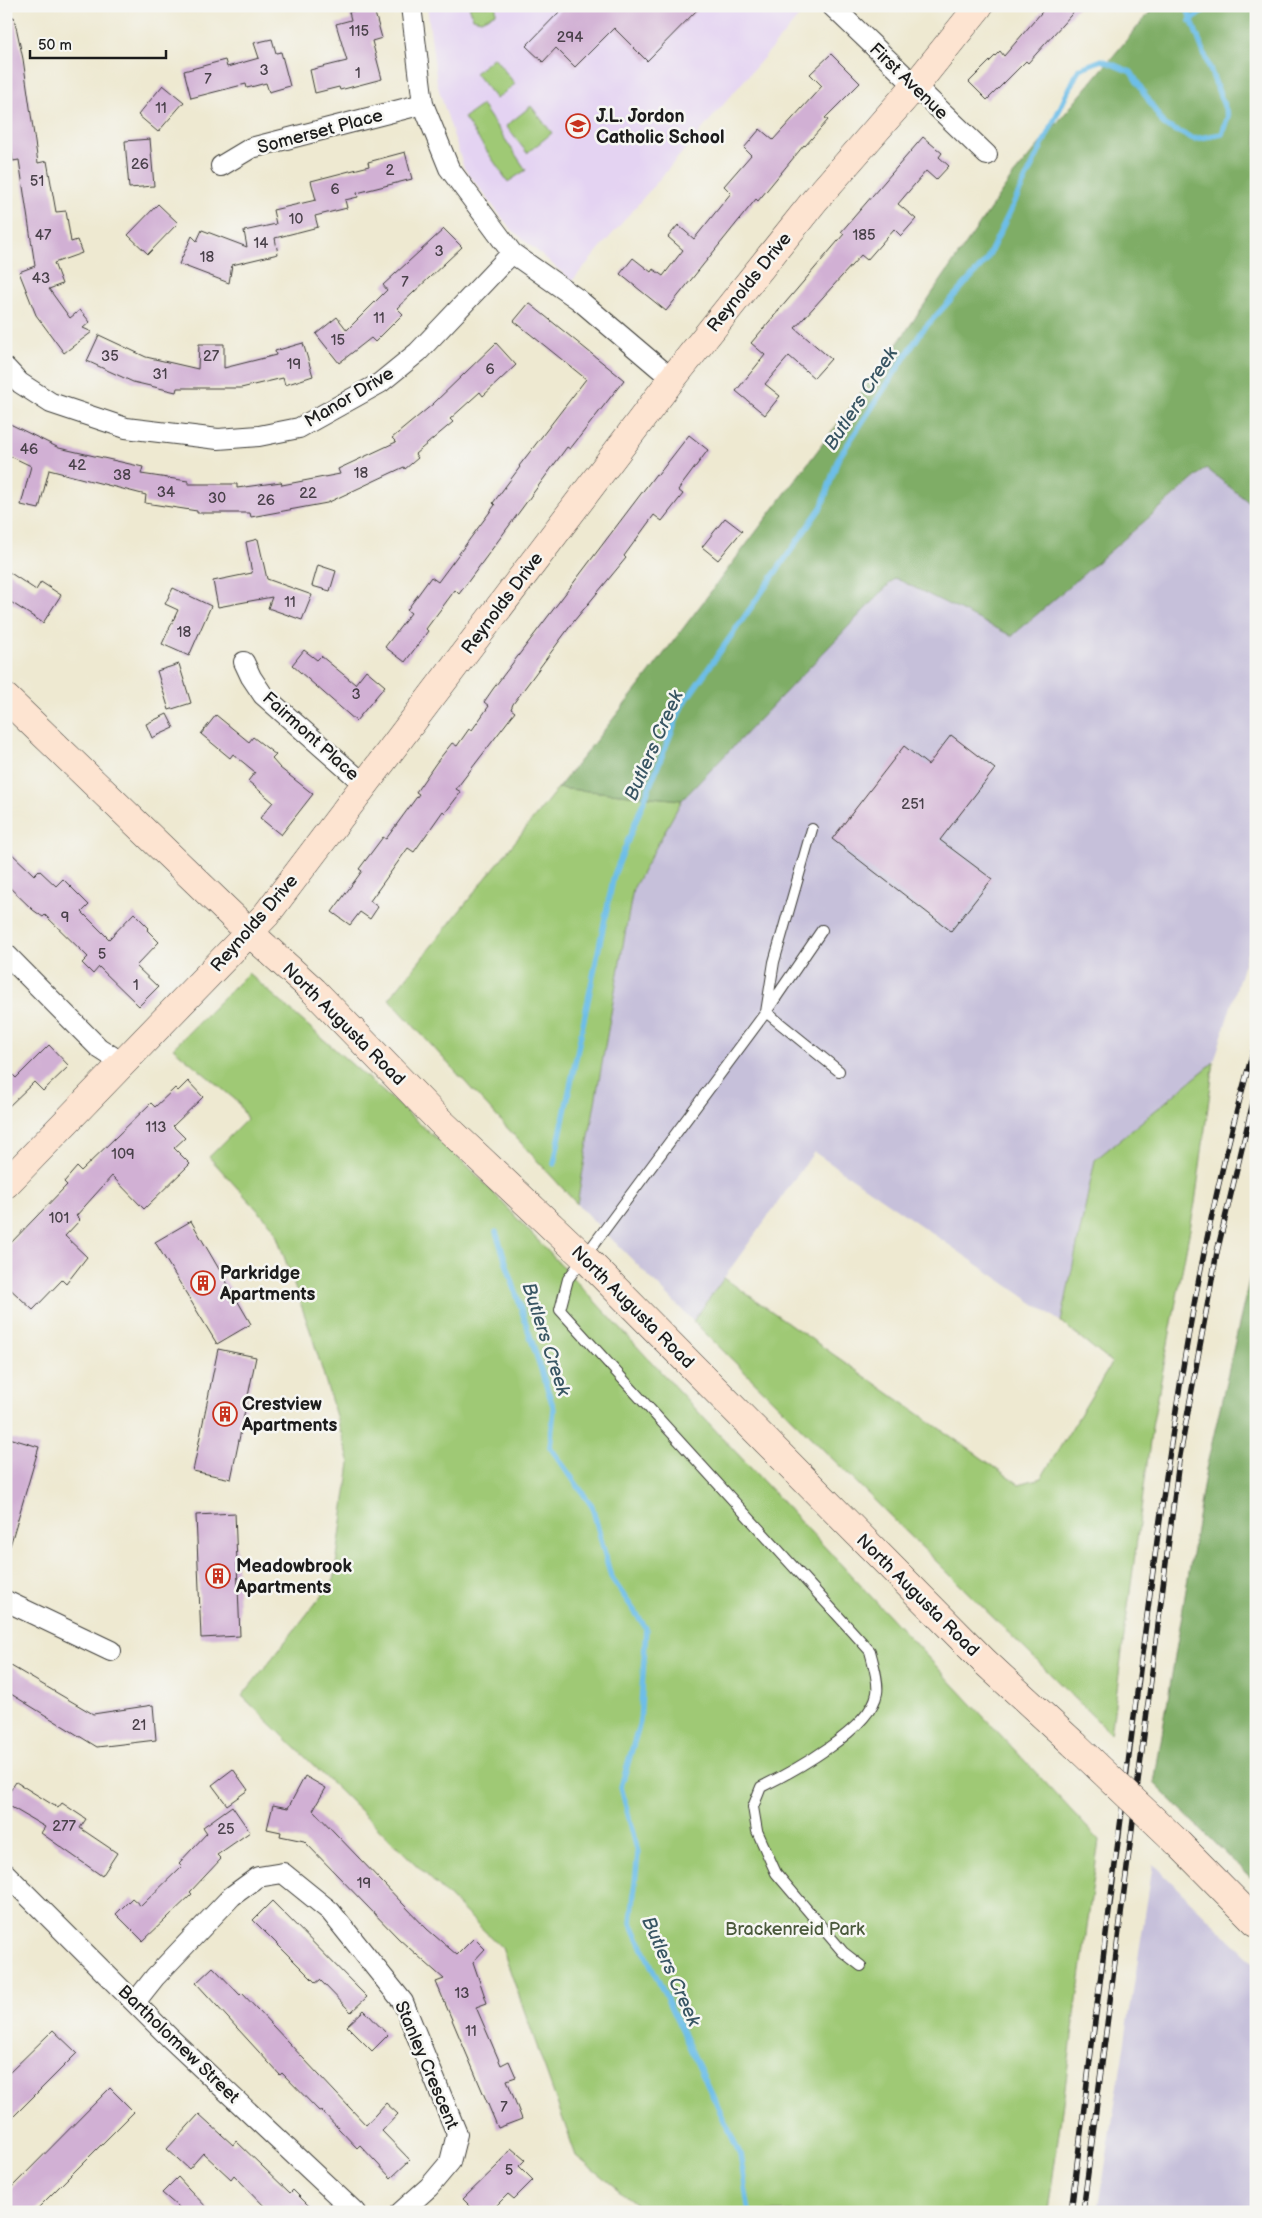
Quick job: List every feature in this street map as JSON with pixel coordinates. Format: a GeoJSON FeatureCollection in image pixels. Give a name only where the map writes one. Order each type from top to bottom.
{"type":"FeatureCollection","features":[{"type":"Feature","properties":{"kind":"main road","name":"Reynolds Drive"},"geometry":{"type":"LineString","coordinates":[[6,1184],[250,934],[266,915],[672,379],[815,200],[914,87],[979,6]]}},
{"type":"Feature","properties":{"kind":"main road","name":"North Augusta Road"},"geometry":{"type":"LineString","coordinates":[[6,698],[250,934],[314,991],[440,1121],[584,1257],[984,1662],[1075,1745],[1256,1922]]}},
{"type":"Feature","properties":{"kind":"street"},"geometry":{"type":"LineString","coordinates":[[411,6],[422,104],[449,168],[512,253],[579,300],[672,379]]}},
{"type":"Feature","properties":{"kind":"street","name":"First Avenue"},"geometry":{"type":"LineString","coordinates":[[832,6],[914,87],[987,155]]}},
{"type":"Feature","properties":{"kind":"street","name":"Somerset Place"},"geometry":{"type":"LineString","coordinates":[[220,166],[251,148],[422,104]]}},
{"type":"Feature","properties":{"kind":"street","name":"Manor Drive"},"geometry":{"type":"LineString","coordinates":[[6,368],[20,383],[51,403],[126,428],[218,439],[259,436],[299,428],[380,382],[418,352],[512,253]]}},
{"type":"Feature","properties":{"kind":"street","name":"Fairmont Place"},"geometry":{"type":"LineString","coordinates":[[244,662],[263,695],[364,784]]}},
{"type":"Feature","properties":{"kind":"street"},"geometry":{"type":"LineString","coordinates":[[6,954],[99,1048],[124,1064]]}},
{"type":"Feature","properties":{"kind":"street"},"geometry":{"type":"LineString","coordinates":[[6,1601],[111,1652]]}},
{"type":"Feature","properties":{"kind":"street","name":"Stanley Crescent"},"geometry":{"type":"LineString","coordinates":[[136,2001],[232,1896],[258,1877],[283,1873],[330,1911],[403,2002],[457,2134],[450,2162],[429,2187],[401,2212]]}},
{"type":"Feature","properties":{"kind":"street","name":"Bartholomew Street"},"geometry":{"type":"LineString","coordinates":[[6,1874],[136,2001],[170,2038],[355,2212]]}},
{"type":"Feature","properties":{"kind":"lane"},"geometry":{"type":"LineString","coordinates":[[766,1012],[774,962],[812,829]]}},
{"type":"Feature","properties":{"kind":"lane"},"geometry":{"type":"LineString","coordinates":[[822,930],[766,1012],[568,1279],[560,1310],[870,1651],[878,1691],[872,1708],[832,1745],[792,1772],[761,1787],[753,1807],[757,1831],[776,1873],[843,1952],[861,1966]]}},
{"type":"Feature","properties":{"kind":"lane"},"geometry":{"type":"LineString","coordinates":[[766,1012],[838,1071]]}},
{"type":"Feature","properties":{"kind":"shaded area","name":"J.L. Jordon Catholic School"},"geometry":{"type":"Polygon","coordinates":[[[427,6],[796,6],[802,13],[572,281],[510,228],[464,168],[437,84],[427,6]]]}},
{"type":"Feature","properties":{"kind":"shaded area"},"geometry":{"type":"Polygon","coordinates":[[[1207,468],[1256,508],[1256,924],[1214,1062],[1095,1160],[1061,1322],[814,1152],[693,1321],[577,1204],[633,889],[682,800],[895,578],[1012,636],[1207,468]]]}},
{"type":"Feature","properties":{"kind":"shaded area"},"geometry":{"type":"Polygon","coordinates":[[[1153,1864],[1256,1965],[1256,2212],[1098,2212],[1153,1864]]]}},
{"type":"Feature","properties":{"kind":"green space"},"geometry":{"type":"Polygon","coordinates":[[[469,6],[496,6],[496,13],[481,20],[473,18],[469,6]]]}},
{"type":"Feature","properties":{"kind":"green space"},"geometry":{"type":"Polygon","coordinates":[[[1155,6],[1256,6],[1256,508],[1206,468],[1012,636],[895,578],[682,800],[558,788],[644,680],[889,356],[1012,177],[1155,6]]]}},
{"type":"Feature","properties":{"kind":"green space"},"geometry":{"type":"Polygon","coordinates":[[[494,57],[515,84],[496,99],[475,73],[494,57]]]}},
{"type":"Feature","properties":{"kind":"green space"},"geometry":{"type":"Polygon","coordinates":[[[482,105],[526,170],[508,182],[464,118],[482,105]]]}},
{"type":"Feature","properties":{"kind":"green space"},"geometry":{"type":"Polygon","coordinates":[[[531,106],[552,133],[527,153],[506,126],[531,106]]]}},
{"type":"Feature","properties":{"kind":"green space"},"geometry":{"type":"Polygon","coordinates":[[[558,788],[682,800],[633,889],[577,1204],[389,999],[558,788]]]}},
{"type":"Feature","properties":{"kind":"green space","name":"Brackenreid Park"},"geometry":{"type":"Polygon","coordinates":[[[248,973],[470,1168],[1099,1840],[1048,2212],[639,2212],[635,2203],[576,2156],[502,1948],[242,1696],[334,1580],[350,1463],[312,1336],[274,1228],[209,1157],[247,1119],[238,1102],[173,1048],[248,973]]]}},
{"type":"Feature","properties":{"kind":"green space"},"geometry":{"type":"Polygon","coordinates":[[[1214,1062],[1195,1203],[1152,1427],[1111,1734],[693,1321],[724,1278],[1019,1484],[1041,1478],[1112,1363],[1061,1322],[1095,1160],[1214,1062]]]}},
{"type":"Feature","properties":{"kind":"green space"},"geometry":{"type":"Polygon","coordinates":[[[1256,1250],[1256,1883],[1154,1783],[1206,1469],[1256,1250]]]}},
{"type":"Feature","properties":{"kind":"building"},"geometry":{"type":"Polygon","coordinates":[[[373,6],[382,38],[372,41],[382,79],[340,90],[339,87],[315,93],[310,70],[347,61],[336,24],[351,20],[349,12],[373,6]]]}},
{"type":"Feature","properties":{"kind":"building"},"geometry":{"type":"Polygon","coordinates":[[[565,6],[701,6],[647,61],[614,28],[575,67],[556,48],[543,62],[526,46],[565,6]]]}},
{"type":"Feature","properties":{"kind":"building"},"geometry":{"type":"Polygon","coordinates":[[[1047,6],[1079,6],[1028,63],[1026,61],[987,100],[969,82],[1000,51],[1004,56],[1047,6]]]}},
{"type":"Feature","properties":{"kind":"building"},"geometry":{"type":"Polygon","coordinates":[[[14,17],[23,59],[38,163],[47,161],[56,212],[66,211],[71,242],[77,240],[82,253],[54,263],[62,284],[49,289],[70,318],[80,310],[90,322],[83,328],[92,332],[64,353],[36,315],[19,272],[35,266],[19,160],[13,161],[6,117],[11,117],[6,91],[6,18],[14,17]]]}},
{"type":"Feature","properties":{"kind":"building"},"geometry":{"type":"Polygon","coordinates":[[[272,39],[276,53],[281,52],[290,86],[269,92],[266,83],[247,88],[246,84],[191,98],[184,71],[225,60],[227,67],[259,58],[254,43],[272,39]]]}},
{"type":"Feature","properties":{"kind":"building"},"geometry":{"type":"Polygon","coordinates":[[[831,54],[860,83],[825,118],[828,120],[804,145],[758,201],[756,199],[666,311],[620,274],[633,258],[651,272],[653,269],[663,276],[683,250],[668,237],[678,225],[694,239],[731,193],[724,186],[751,155],[744,148],[760,129],[773,140],[822,86],[810,74],[831,54]]]}},
{"type":"Feature","properties":{"kind":"building"},"geometry":{"type":"Polygon","coordinates":[[[163,85],[184,102],[158,132],[138,115],[163,85]]]}},
{"type":"Feature","properties":{"kind":"building"},"geometry":{"type":"Polygon","coordinates":[[[923,137],[942,153],[939,157],[949,166],[936,180],[926,171],[898,204],[916,219],[901,236],[894,229],[867,260],[861,255],[795,328],[831,359],[814,378],[789,356],[765,384],[780,396],[765,415],[736,391],[765,355],[751,343],[844,234],[841,232],[923,137]]]}},
{"type":"Feature","properties":{"kind":"building"},"geometry":{"type":"Polygon","coordinates":[[[150,139],[154,186],[129,188],[125,141],[150,139]]]}},
{"type":"Feature","properties":{"kind":"building"},"geometry":{"type":"Polygon","coordinates":[[[405,152],[412,179],[357,193],[358,197],[345,200],[347,208],[315,216],[318,227],[275,238],[278,254],[232,265],[229,283],[179,264],[192,236],[197,241],[202,230],[247,247],[244,231],[276,224],[273,210],[316,200],[311,181],[369,166],[368,162],[405,152]]]}},
{"type":"Feature","properties":{"kind":"building"},"geometry":{"type":"Polygon","coordinates":[[[158,204],[178,223],[148,254],[128,235],[158,204]]]}},
{"type":"Feature","properties":{"kind":"building"},"geometry":{"type":"Polygon","coordinates":[[[444,229],[462,247],[397,308],[403,314],[375,342],[371,338],[339,363],[316,334],[337,317],[347,330],[387,290],[383,285],[444,229]]]}},
{"type":"Feature","properties":{"kind":"building"},"geometry":{"type":"Polygon","coordinates":[[[529,303],[624,380],[570,449],[567,447],[459,594],[455,590],[426,629],[428,631],[405,662],[385,647],[411,613],[407,610],[431,577],[438,582],[495,505],[493,503],[519,466],[586,379],[514,321],[529,303]]]}},
{"type":"Feature","properties":{"kind":"building"},"geometry":{"type":"Polygon","coordinates":[[[99,335],[146,357],[198,369],[199,344],[224,344],[224,368],[276,355],[275,351],[303,343],[313,376],[285,385],[283,378],[241,388],[177,388],[176,392],[133,382],[87,361],[99,335]]]}},
{"type":"Feature","properties":{"kind":"building"},"geometry":{"type":"Polygon","coordinates":[[[496,343],[516,365],[483,396],[480,392],[450,419],[453,422],[415,454],[418,458],[405,469],[404,467],[327,503],[251,517],[250,513],[197,513],[197,511],[145,503],[146,495],[49,470],[39,509],[21,505],[31,466],[6,454],[6,422],[59,448],[143,467],[141,474],[188,481],[188,484],[237,484],[237,488],[281,482],[282,485],[340,474],[338,469],[396,442],[392,438],[433,404],[496,343]]]}},
{"type":"Feature","properties":{"kind":"building"},"geometry":{"type":"Polygon","coordinates":[[[689,435],[708,450],[678,490],[683,494],[662,521],[654,515],[624,556],[626,558],[574,621],[513,704],[511,709],[515,712],[456,789],[461,792],[445,813],[443,811],[414,852],[408,848],[370,901],[378,907],[370,919],[360,912],[350,925],[332,912],[362,871],[359,869],[383,837],[386,839],[419,794],[416,792],[452,743],[457,746],[469,729],[472,730],[489,706],[484,702],[493,689],[656,474],[658,475],[689,435]]]}},
{"type":"Feature","properties":{"kind":"building"},"geometry":{"type":"Polygon","coordinates":[[[725,518],[742,531],[718,560],[702,547],[725,518]]]}},
{"type":"Feature","properties":{"kind":"building"},"geometry":{"type":"Polygon","coordinates":[[[258,539],[267,579],[312,595],[302,620],[268,608],[272,597],[218,607],[213,581],[252,573],[246,542],[258,539]]]}},
{"type":"Feature","properties":{"kind":"building"},"geometry":{"type":"Polygon","coordinates":[[[318,565],[336,571],[330,591],[312,586],[318,565]]]}},
{"type":"Feature","properties":{"kind":"building"},"geometry":{"type":"Polygon","coordinates":[[[6,570],[36,590],[41,582],[61,595],[43,623],[6,599],[6,570]]]}},
{"type":"Feature","properties":{"kind":"building"},"geometry":{"type":"Polygon","coordinates":[[[173,588],[211,606],[189,656],[162,644],[178,610],[165,604],[173,588]]]}},
{"type":"Feature","properties":{"kind":"building"},"geometry":{"type":"Polygon","coordinates":[[[304,650],[317,660],[321,656],[355,684],[366,670],[385,686],[356,721],[292,665],[304,650]]]}},
{"type":"Feature","properties":{"kind":"building"},"geometry":{"type":"Polygon","coordinates":[[[179,664],[191,703],[169,710],[157,671],[179,664]]]}},
{"type":"Feature","properties":{"kind":"building"},"geometry":{"type":"Polygon","coordinates":[[[167,714],[174,728],[152,738],[146,724],[167,714]]]}},
{"type":"Feature","properties":{"kind":"building"},"geometry":{"type":"Polygon","coordinates":[[[216,715],[249,742],[253,737],[276,755],[272,759],[280,768],[313,794],[281,835],[260,818],[273,802],[248,781],[255,772],[233,754],[230,758],[201,734],[216,715]]]}},
{"type":"Feature","properties":{"kind":"building"},"geometry":{"type":"Polygon","coordinates":[[[951,735],[995,769],[940,840],[992,879],[951,931],[832,839],[904,746],[928,765],[951,735]]]}},
{"type":"Feature","properties":{"kind":"building"},"geometry":{"type":"Polygon","coordinates":[[[6,848],[34,875],[39,870],[56,886],[63,879],[89,905],[82,912],[109,939],[134,913],[149,928],[147,930],[159,942],[136,966],[158,987],[139,1006],[99,967],[93,974],[82,963],[88,957],[45,915],[43,917],[33,910],[6,884],[6,848]]]}},
{"type":"Feature","properties":{"kind":"building"},"geometry":{"type":"Polygon","coordinates":[[[49,1045],[69,1066],[43,1091],[34,1082],[6,1109],[6,1068],[16,1078],[49,1045]]]}},
{"type":"Feature","properties":{"kind":"building"},"geometry":{"type":"Polygon","coordinates":[[[188,1081],[203,1097],[173,1126],[185,1138],[174,1148],[190,1164],[144,1209],[112,1176],[76,1216],[80,1220],[65,1236],[87,1257],[66,1284],[62,1280],[33,1310],[6,1285],[6,1248],[67,1185],[64,1182],[77,1167],[81,1171],[151,1103],[155,1107],[175,1088],[178,1091],[188,1081]]]}},
{"type":"Feature","properties":{"kind":"building","name":"Parkridge Apartments"},"geometry":{"type":"Polygon","coordinates":[[[191,1221],[251,1324],[217,1344],[155,1242],[191,1221]]]}},
{"type":"Feature","properties":{"kind":"building","name":"Crestview Apartments"},"geometry":{"type":"Polygon","coordinates":[[[218,1349],[256,1357],[231,1479],[193,1471],[218,1349]]]}},
{"type":"Feature","properties":{"kind":"building"},"geometry":{"type":"Polygon","coordinates":[[[6,1437],[39,1447],[10,1546],[6,1546],[6,1437]]]}},
{"type":"Feature","properties":{"kind":"building","name":"Meadowbrook Apartments"},"geometry":{"type":"Polygon","coordinates":[[[235,1513],[240,1636],[201,1638],[196,1515],[235,1513]]]}},
{"type":"Feature","properties":{"kind":"building"},"geometry":{"type":"Polygon","coordinates":[[[6,1663],[93,1714],[153,1705],[156,1740],[97,1747],[6,1691],[6,1663]]]}},
{"type":"Feature","properties":{"kind":"building"},"geometry":{"type":"Polygon","coordinates":[[[233,1769],[248,1790],[227,1805],[212,1785],[233,1769]]]}},
{"type":"Feature","properties":{"kind":"building"},"geometry":{"type":"Polygon","coordinates":[[[305,1776],[326,1788],[313,1810],[427,1929],[457,1955],[474,1938],[485,1949],[473,1962],[487,2003],[476,2007],[501,2065],[509,2061],[516,2077],[507,2080],[522,2119],[498,2128],[436,1982],[444,1979],[399,1939],[304,1841],[280,1836],[281,1832],[267,1829],[273,1805],[288,1808],[305,1776]]]}},
{"type":"Feature","properties":{"kind":"building"},"geometry":{"type":"Polygon","coordinates":[[[16,1782],[58,1808],[62,1803],[86,1819],[80,1828],[117,1853],[102,1876],[41,1833],[45,1827],[6,1804],[6,1797],[16,1782]]]}},
{"type":"Feature","properties":{"kind":"building"},"geometry":{"type":"Polygon","coordinates":[[[232,1806],[250,1832],[217,1855],[221,1859],[190,1892],[192,1894],[143,1941],[116,1914],[132,1898],[141,1906],[182,1866],[179,1863],[207,1833],[203,1827],[232,1806]]]}},
{"type":"Feature","properties":{"kind":"building"},"geometry":{"type":"Polygon","coordinates":[[[272,1901],[367,1997],[351,2012],[320,1980],[316,1983],[253,1920],[272,1901]]]}},
{"type":"Feature","properties":{"kind":"building"},"geometry":{"type":"Polygon","coordinates":[[[213,1967],[240,1995],[242,1993],[366,2125],[386,2103],[398,2114],[382,2131],[410,2160],[391,2178],[360,2145],[357,2148],[282,2073],[280,2075],[196,1983],[213,1967]]]}},
{"type":"Feature","properties":{"kind":"building"},"geometry":{"type":"Polygon","coordinates":[[[364,2010],[388,2035],[372,2051],[347,2026],[364,2010]]]}},
{"type":"Feature","properties":{"kind":"building"},"geometry":{"type":"Polygon","coordinates":[[[53,2030],[77,2053],[6,2124],[6,2076],[53,2030]]]}},
{"type":"Feature","properties":{"kind":"building"},"geometry":{"type":"Polygon","coordinates":[[[110,2088],[134,2112],[34,2212],[6,2212],[6,2193],[110,2088]]]}},
{"type":"Feature","properties":{"kind":"building"},"geometry":{"type":"Polygon","coordinates":[[[199,2114],[233,2145],[236,2141],[290,2193],[293,2190],[315,2212],[270,2212],[234,2175],[231,2179],[203,2153],[189,2169],[167,2149],[199,2114]]]}},
{"type":"Feature","properties":{"kind":"building"},"geometry":{"type":"Polygon","coordinates":[[[511,2148],[525,2160],[519,2166],[533,2180],[514,2199],[508,2194],[490,2212],[476,2212],[463,2199],[499,2164],[511,2148]]]}},
{"type":"Feature","properties":{"kind":"building"},"geometry":{"type":"Polygon","coordinates":[[[178,2177],[211,2212],[184,2212],[162,2193],[178,2177]]]}},
{"type":"Feature","properties":{"kind":"waterway","name":"Butlers Creek"},"geometry":{"type":"LineString","coordinates":[[554,1164],[614,875],[682,706],[822,506],[838,459],[922,331],[986,261],[1079,69],[1102,60],[1131,72],[1164,125],[1194,139],[1222,134],[1228,116],[1186,6]]}},
{"type":"Feature","properties":{"kind":"waterway"},"geometry":{"type":"LineString","coordinates":[[1190,21],[1209,6]]}},
{"type":"Feature","properties":{"kind":"waterway","name":"Butlers Creek"},"geometry":{"type":"LineString","coordinates":[[496,1232],[554,1409],[550,1447],[592,1506],[611,1577],[646,1628],[640,1722],[621,1787],[638,1853],[631,1923],[740,2154],[749,2212]]}},
{"type":"Feature","properties":{"kind":"railway"},"geometry":{"type":"LineString","coordinates":[[1071,2212],[1164,1488],[1202,1263],[1236,1115],[1256,1042]]}},
{"type":"Feature","properties":{"kind":"railway"},"geometry":{"type":"LineString","coordinates":[[1083,2212],[1179,1461],[1217,1252],[1256,1090]]}},
{"type":"Feature","properties":{"kind":"place","name":"J.L. Jordon Catholic School"},"geometry":{"type":"Point","coordinates":[578,126]}},
{"type":"Feature","properties":{"kind":"place","name":"Parkridge Apartments"},"geometry":{"type":"Point","coordinates":[203,1283]}},
{"type":"Feature","properties":{"kind":"place","name":"Crestview Apartments"},"geometry":{"type":"Point","coordinates":[225,1414]}},
{"type":"Feature","properties":{"kind":"place","name":"Meadowbrook Apartments"},"geometry":{"type":"Point","coordinates":[218,1576]}}]}
